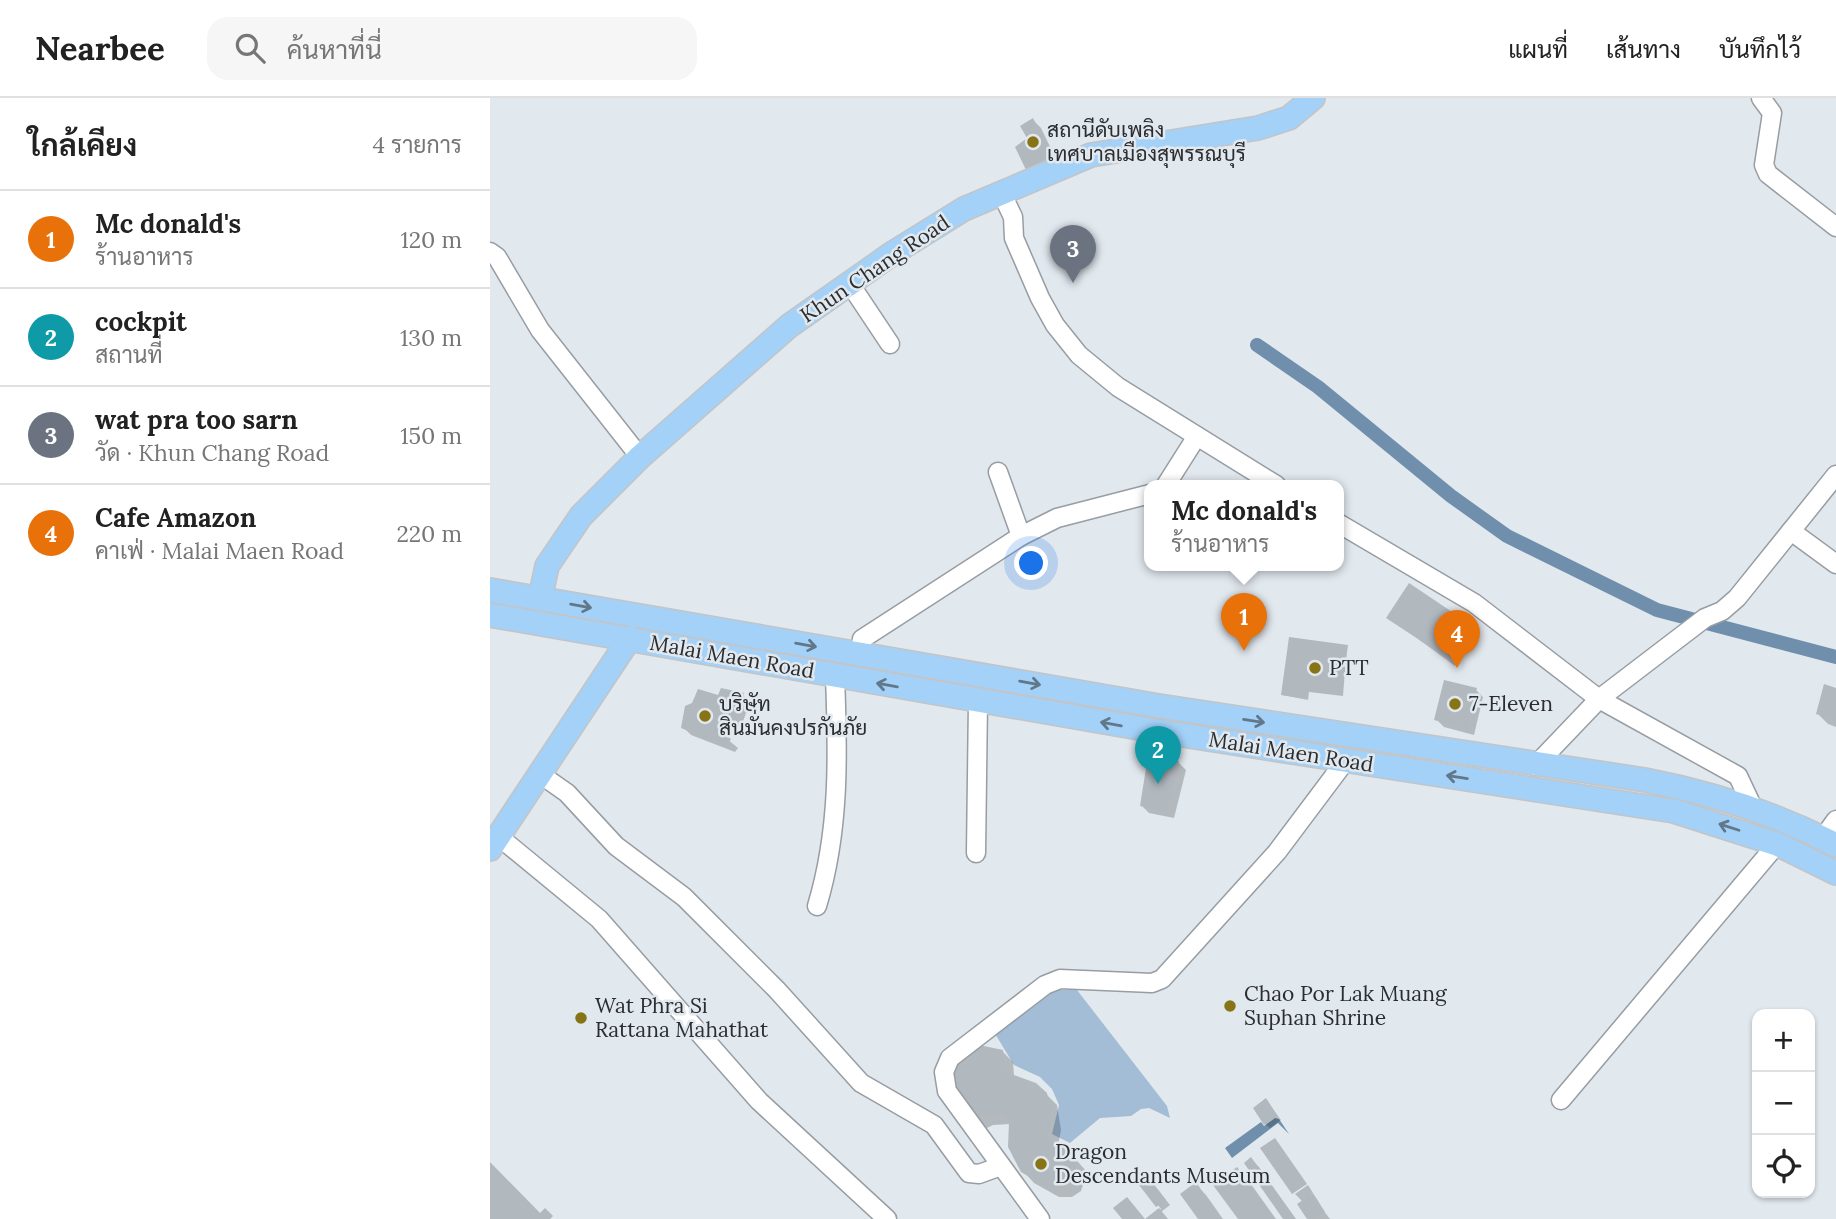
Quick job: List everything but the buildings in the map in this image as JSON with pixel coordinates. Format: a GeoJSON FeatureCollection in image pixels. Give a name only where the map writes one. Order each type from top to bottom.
{"type":"FeatureCollection","features":[{"type":"Feature","properties":{"kind":"main road","name":"Khun Chang Road"},"geometry":{"type":"LineString","coordinates":[[540,599],[548,566],[581,516],[640,457],[789,326],[964,209],[1091,155],[1258,128],[1289,118],[1313,98]]}},
{"type":"Feature","properties":{"kind":"main road","name":"Malai Maen Road"},"geometry":{"type":"LineString","coordinates":[[490,590],[1159,706],[1681,787],[1832,834]]}},
{"type":"Feature","properties":{"kind":"main road","name":"Malai Maen Road"},"geometry":{"type":"LineString","coordinates":[[490,615],[1156,731],[1674,811],[1777,844],[1836,873]]}},
{"type":"Feature","properties":{"kind":"main road"},"geometry":{"type":"LineString","coordinates":[[494,842],[630,638]]}},
{"type":"Feature","properties":{"kind":"main road"},"geometry":{"type":"LineString","coordinates":[[1156,731],[1159,706]]}},
{"type":"Feature","properties":{"kind":"main road"},"geometry":{"type":"LineString","coordinates":[[1495,783],[1500,759]]}},
{"type":"Feature","properties":{"kind":"street"},"geometry":{"type":"LineString","coordinates":[[1761,98],[1772,113],[1764,165],[1768,174],[1836,227]]}},
{"type":"Feature","properties":{"kind":"street"},"geometry":{"type":"LineString","coordinates":[[1001,192],[1013,218],[1014,238],[1055,326],[1094,369],[1268,480]]}},
{"type":"Feature","properties":{"kind":"street"},"geometry":{"type":"LineString","coordinates":[[490,252],[497,257],[540,330],[640,457]]}},
{"type":"Feature","properties":{"kind":"street"},"geometry":{"type":"LineString","coordinates":[[850,284],[890,344]]}},
{"type":"Feature","properties":{"kind":"street"},"geometry":{"type":"LineString","coordinates":[[1169,480],[1198,436]]}},
{"type":"Feature","properties":{"kind":"street"},"geometry":{"type":"LineString","coordinates":[[998,472],[1021,536]]}},
{"type":"Feature","properties":{"kind":"street"},"geometry":{"type":"LineString","coordinates":[[1535,766],[1599,699],[1705,618],[1722,611],[1737,598],[1836,475]]}},
{"type":"Feature","properties":{"kind":"street"},"geometry":{"type":"LineString","coordinates":[[860,654],[862,639],[1021,536],[1058,518],[1144,496]]}},
{"type":"Feature","properties":{"kind":"street"},"geometry":{"type":"LineString","coordinates":[[1344,526],[1474,603],[1599,699],[1738,776],[1753,808]]}},
{"type":"Feature","properties":{"kind":"street"},"geometry":{"type":"LineString","coordinates":[[1791,531],[1836,564]]}},
{"type":"Feature","properties":{"kind":"street"},"geometry":{"type":"LineString","coordinates":[[817,906],[829,867],[839,776],[835,676]]}},
{"type":"Feature","properties":{"kind":"street"},"geometry":{"type":"LineString","coordinates":[[976,853],[978,701]]}},
{"type":"Feature","properties":{"kind":"street"},"geometry":{"type":"LineString","coordinates":[[1040,1219],[947,1091],[944,1072],[950,1058],[1045,985],[1060,979],[1152,983],[1162,979],[1277,852],[1346,760]]}},
{"type":"Feature","properties":{"kind":"street"},"geometry":{"type":"LineString","coordinates":[[540,774],[567,793],[616,846],[684,897],[777,990],[861,1083],[934,1125],[969,1173],[979,1174],[1002,1166]]}},
{"type":"Feature","properties":{"kind":"street"},"geometry":{"type":"LineString","coordinates":[[494,842],[599,919],[759,1101],[887,1219]]}},
{"type":"Feature","properties":{"kind":"street"},"geometry":{"type":"LineString","coordinates":[[1561,1100],[1777,844]]}},
{"type":"Feature","properties":{"kind":"shaded area"},"geometry":{"type":"Polygon","coordinates":[[[1051,990],[1077,990],[1167,1106],[1170,1118],[1149,1108],[1141,1109],[1131,1116],[1100,1118],[1070,1143],[1052,1134],[1059,1105],[1052,1089],[1040,1077],[1014,1065],[994,1032],[1051,990]]]}},
{"type":"Feature","properties":{"kind":"shaded area"},"geometry":{"type":"Polygon","coordinates":[[[1275,1118],[1279,1119],[1289,1134],[1278,1123],[1232,1158],[1225,1148],[1261,1122],[1264,1126],[1275,1118]]]}},
{"type":"Feature","properties":{"kind":"waterway"},"geometry":{"type":"LineString","coordinates":[[1257,345],[1318,387],[1451,496],[1507,536],[1657,610],[1836,657]]}},
{"type":"Feature","properties":{"kind":"place","name":"สถานีดับเพลิง เทศบาลเมืองสุพรรณบุรี"},"geometry":{"type":"Point","coordinates":[1033,142]}},
{"type":"Feature","properties":{"kind":"place","name":"wat pra too sarn"},"geometry":{"type":"Point","coordinates":[1073,283]}},
{"type":"Feature","properties":{"kind":"place","name":"Mc donald's"},"geometry":{"type":"Point","coordinates":[1244,651]}},
{"type":"Feature","properties":{"kind":"place","name":"PTT"},"geometry":{"type":"Point","coordinates":[1315,668]}},
{"type":"Feature","properties":{"kind":"place","name":"Cafe Amazon"},"geometry":{"type":"Point","coordinates":[1457,668]}},
{"type":"Feature","properties":{"kind":"place","name":"7-Eleven"},"geometry":{"type":"Point","coordinates":[1455,704]}},
{"type":"Feature","properties":{"kind":"place","name":"บริษัท สินมั่นคงปรกันภัย"},"geometry":{"type":"Point","coordinates":[705,716]}},
{"type":"Feature","properties":{"kind":"place","name":"cockpit"},"geometry":{"type":"Point","coordinates":[1158,784]}},
{"type":"Feature","properties":{"kind":"place","name":"Chao Por Lak Muang Suphan Shrine"},"geometry":{"type":"Point","coordinates":[1230,1006]}},
{"type":"Feature","properties":{"kind":"place","name":"Wat Phra Si Rattana Mahathat"},"geometry":{"type":"Point","coordinates":[581,1018]}},
{"type":"Feature","properties":{"kind":"place","name":"Dragon Descendants Museum"},"geometry":{"type":"Point","coordinates":[1041,1164]}}]}
